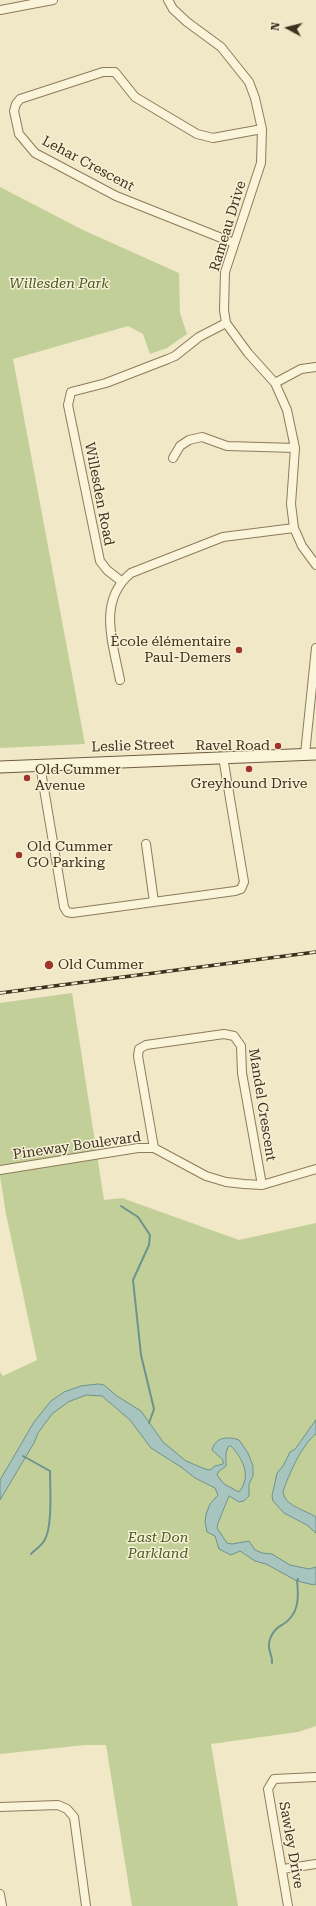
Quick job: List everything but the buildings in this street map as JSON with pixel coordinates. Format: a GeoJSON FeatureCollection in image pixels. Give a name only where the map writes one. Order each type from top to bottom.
{"type":"FeatureCollection","features":[{"type":"Feature","properties":{"kind":"main road","name":"Leslie Street"},"geometry":{"type":"LineString","coordinates":[[0,767],[40,764],[311,754]]}},
{"type":"Feature","properties":{"kind":"street"},"geometry":{"type":"LineString","coordinates":[[0,10],[53,0]]}},
{"type":"Feature","properties":{"kind":"street","name":"Rameau Drive"},"geometry":{"type":"LineString","coordinates":[[168,0],[173,9],[187,22],[221,48],[249,82],[262,128],[262,163],[234,243],[226,272],[224,291],[226,323]]}},
{"type":"Feature","properties":{"kind":"street","name":"Lehar Crescent"},"geometry":{"type":"LineString","coordinates":[[234,243],[116,196],[36,153],[19,134],[14,111],[16,104],[20,100],[103,72],[115,72],[135,97],[197,134],[213,138],[262,128]]}},
{"type":"Feature","properties":{"kind":"street"},"geometry":{"type":"LineString","coordinates":[[226,323],[248,353],[276,383],[287,410],[295,448],[291,504],[294,528],[302,546],[316,565]]}},
{"type":"Feature","properties":{"kind":"street","name":"Willesden Road"},"geometry":{"type":"LineString","coordinates":[[121,581],[107,570],[100,561],[68,405],[71,392],[106,383],[175,356],[199,337],[226,323]]}},
{"type":"Feature","properties":{"kind":"street"},"geometry":{"type":"LineString","coordinates":[[276,383],[301,369],[316,366]]}},
{"type":"Feature","properties":{"kind":"street"},"geometry":{"type":"LineString","coordinates":[[173,458],[180,446],[189,440],[202,437],[227,446],[295,448]]}},
{"type":"Feature","properties":{"kind":"street"},"geometry":{"type":"LineString","coordinates":[[120,680],[110,626],[111,602],[121,581],[131,573],[223,537],[294,528]]}},
{"type":"Feature","properties":{"kind":"street"},"geometry":{"type":"LineString","coordinates":[[311,754],[307,720],[316,648]]}},
{"type":"Feature","properties":{"kind":"street"},"geometry":{"type":"LineString","coordinates":[[40,764],[63,902],[67,912],[72,913],[242,889],[244,882],[223,757]]}},
{"type":"Feature","properties":{"kind":"street"},"geometry":{"type":"LineString","coordinates":[[146,844],[154,902]]}},
{"type":"Feature","properties":{"kind":"street","name":"Mandel Crescent"},"geometry":{"type":"LineString","coordinates":[[154,1148],[138,1056],[139,1049],[146,1045],[224,1034],[234,1036],[241,1046],[242,1073],[262,1185]]}},
{"type":"Feature","properties":{"kind":"street","name":"Pineway Boulevard"},"geometry":{"type":"LineString","coordinates":[[0,1170],[138,1148],[154,1148],[206,1176],[226,1182],[262,1185],[316,1169]]}},
{"type":"Feature","properties":{"kind":"street","name":"Sawley Drive"},"geometry":{"type":"LineString","coordinates":[[288,1906],[283,1869],[268,1789],[274,1779],[316,1778]]}},
{"type":"Feature","properties":{"kind":"street"},"geometry":{"type":"LineString","coordinates":[[0,1808],[58,1805],[67,1809],[74,1817],[86,1906]]}},
{"type":"Feature","properties":{"kind":"street"},"geometry":{"type":"LineString","coordinates":[[283,1869],[316,1864]]}},
{"type":"Feature","properties":{"kind":"street"},"geometry":{"type":"LineString","coordinates":[[0,1894],[2,1906]]}},
{"type":"Feature","properties":{"kind":"green space","name":"Willesden Park"},"geometry":{"type":"Polygon","coordinates":[[[0,187],[83,230],[179,273],[180,313],[187,334],[167,348],[150,354],[143,334],[128,326],[13,359],[85,744],[0,748],[0,187]]]}},
{"type":"Feature","properties":{"kind":"green space","name":"East Don Parkland"},"geometry":{"type":"Polygon","coordinates":[[[72,993],[104,1200],[122,1198],[239,1240],[316,1223],[316,1726],[298,1732],[211,1744],[238,1906],[132,1906],[106,1745],[85,1745],[0,1754],[0,1372],[3,1376],[37,1360],[6,1214],[0,1176],[0,1003],[72,993]]]}},
{"type":"Feature","properties":{"kind":"water"},"geometry":{"type":"Polygon","coordinates":[[[99,1384],[104,1385],[117,1396],[141,1411],[163,1442],[186,1461],[205,1469],[210,1470],[215,1466],[223,1464],[223,1460],[212,1450],[216,1442],[226,1438],[239,1440],[248,1453],[253,1466],[253,1476],[249,1484],[249,1496],[244,1501],[239,1502],[229,1496],[217,1528],[227,1543],[232,1544],[249,1541],[255,1550],[262,1553],[272,1554],[290,1565],[309,1569],[316,1567],[316,1584],[314,1585],[297,1581],[266,1564],[255,1561],[240,1551],[231,1555],[219,1549],[215,1536],[207,1532],[205,1522],[210,1504],[218,1495],[215,1488],[195,1478],[181,1467],[151,1448],[130,1420],[102,1396],[86,1395],[68,1402],[52,1414],[38,1433],[34,1443],[0,1500],[0,1480],[34,1422],[51,1401],[64,1392],[81,1386],[99,1384]],[[231,1446],[228,1447],[226,1453],[226,1466],[219,1471],[217,1475],[224,1484],[239,1492],[245,1480],[244,1468],[239,1456],[231,1446]]]}},
{"type":"Feature","properties":{"kind":"water"},"geometry":{"type":"Polygon","coordinates":[[[316,1420],[316,1434],[301,1453],[292,1469],[283,1492],[287,1501],[316,1517],[316,1533],[307,1525],[284,1513],[273,1501],[272,1496],[277,1473],[283,1466],[290,1452],[295,1449],[316,1420]]]}},
{"type":"Feature","properties":{"kind":"waterway"},"geometry":{"type":"LineString","coordinates":[[121,1206],[138,1217],[150,1235],[149,1245],[133,1280],[141,1355],[154,1409],[149,1423]]}},
{"type":"Feature","properties":{"kind":"waterway"},"geometry":{"type":"LineString","coordinates":[[23,1456],[50,1471],[49,1527],[44,1541],[31,1554]]}},
{"type":"Feature","properties":{"kind":"waterway"},"geometry":{"type":"LineString","coordinates":[[272,1663],[272,1657],[269,1649],[270,1639],[275,1630],[288,1621],[295,1611],[298,1600],[298,1579]]}},
{"type":"Feature","properties":{"kind":"railway"},"geometry":{"type":"LineString","coordinates":[[0,993],[316,952]]}},
{"type":"Feature","properties":{"kind":"place","name":"École élémentaire Paul-Demers"},"geometry":{"type":"Point","coordinates":[239,650]}},
{"type":"Feature","properties":{"kind":"place","name":"Ravel Road"},"geometry":{"type":"Point","coordinates":[278,746]}},
{"type":"Feature","properties":{"kind":"place","name":"Greyhound Drive"},"geometry":{"type":"Point","coordinates":[249,769]}},
{"type":"Feature","properties":{"kind":"place","name":"Old Cummer Avenue"},"geometry":{"type":"Point","coordinates":[27,778]}},
{"type":"Feature","properties":{"kind":"place","name":"Old Cummer GO Parking"},"geometry":{"type":"Point","coordinates":[19,855]}},
{"type":"Feature","properties":{"kind":"place","name":"Old Cummer"},"geometry":{"type":"Point","coordinates":[49,965]}}]}
